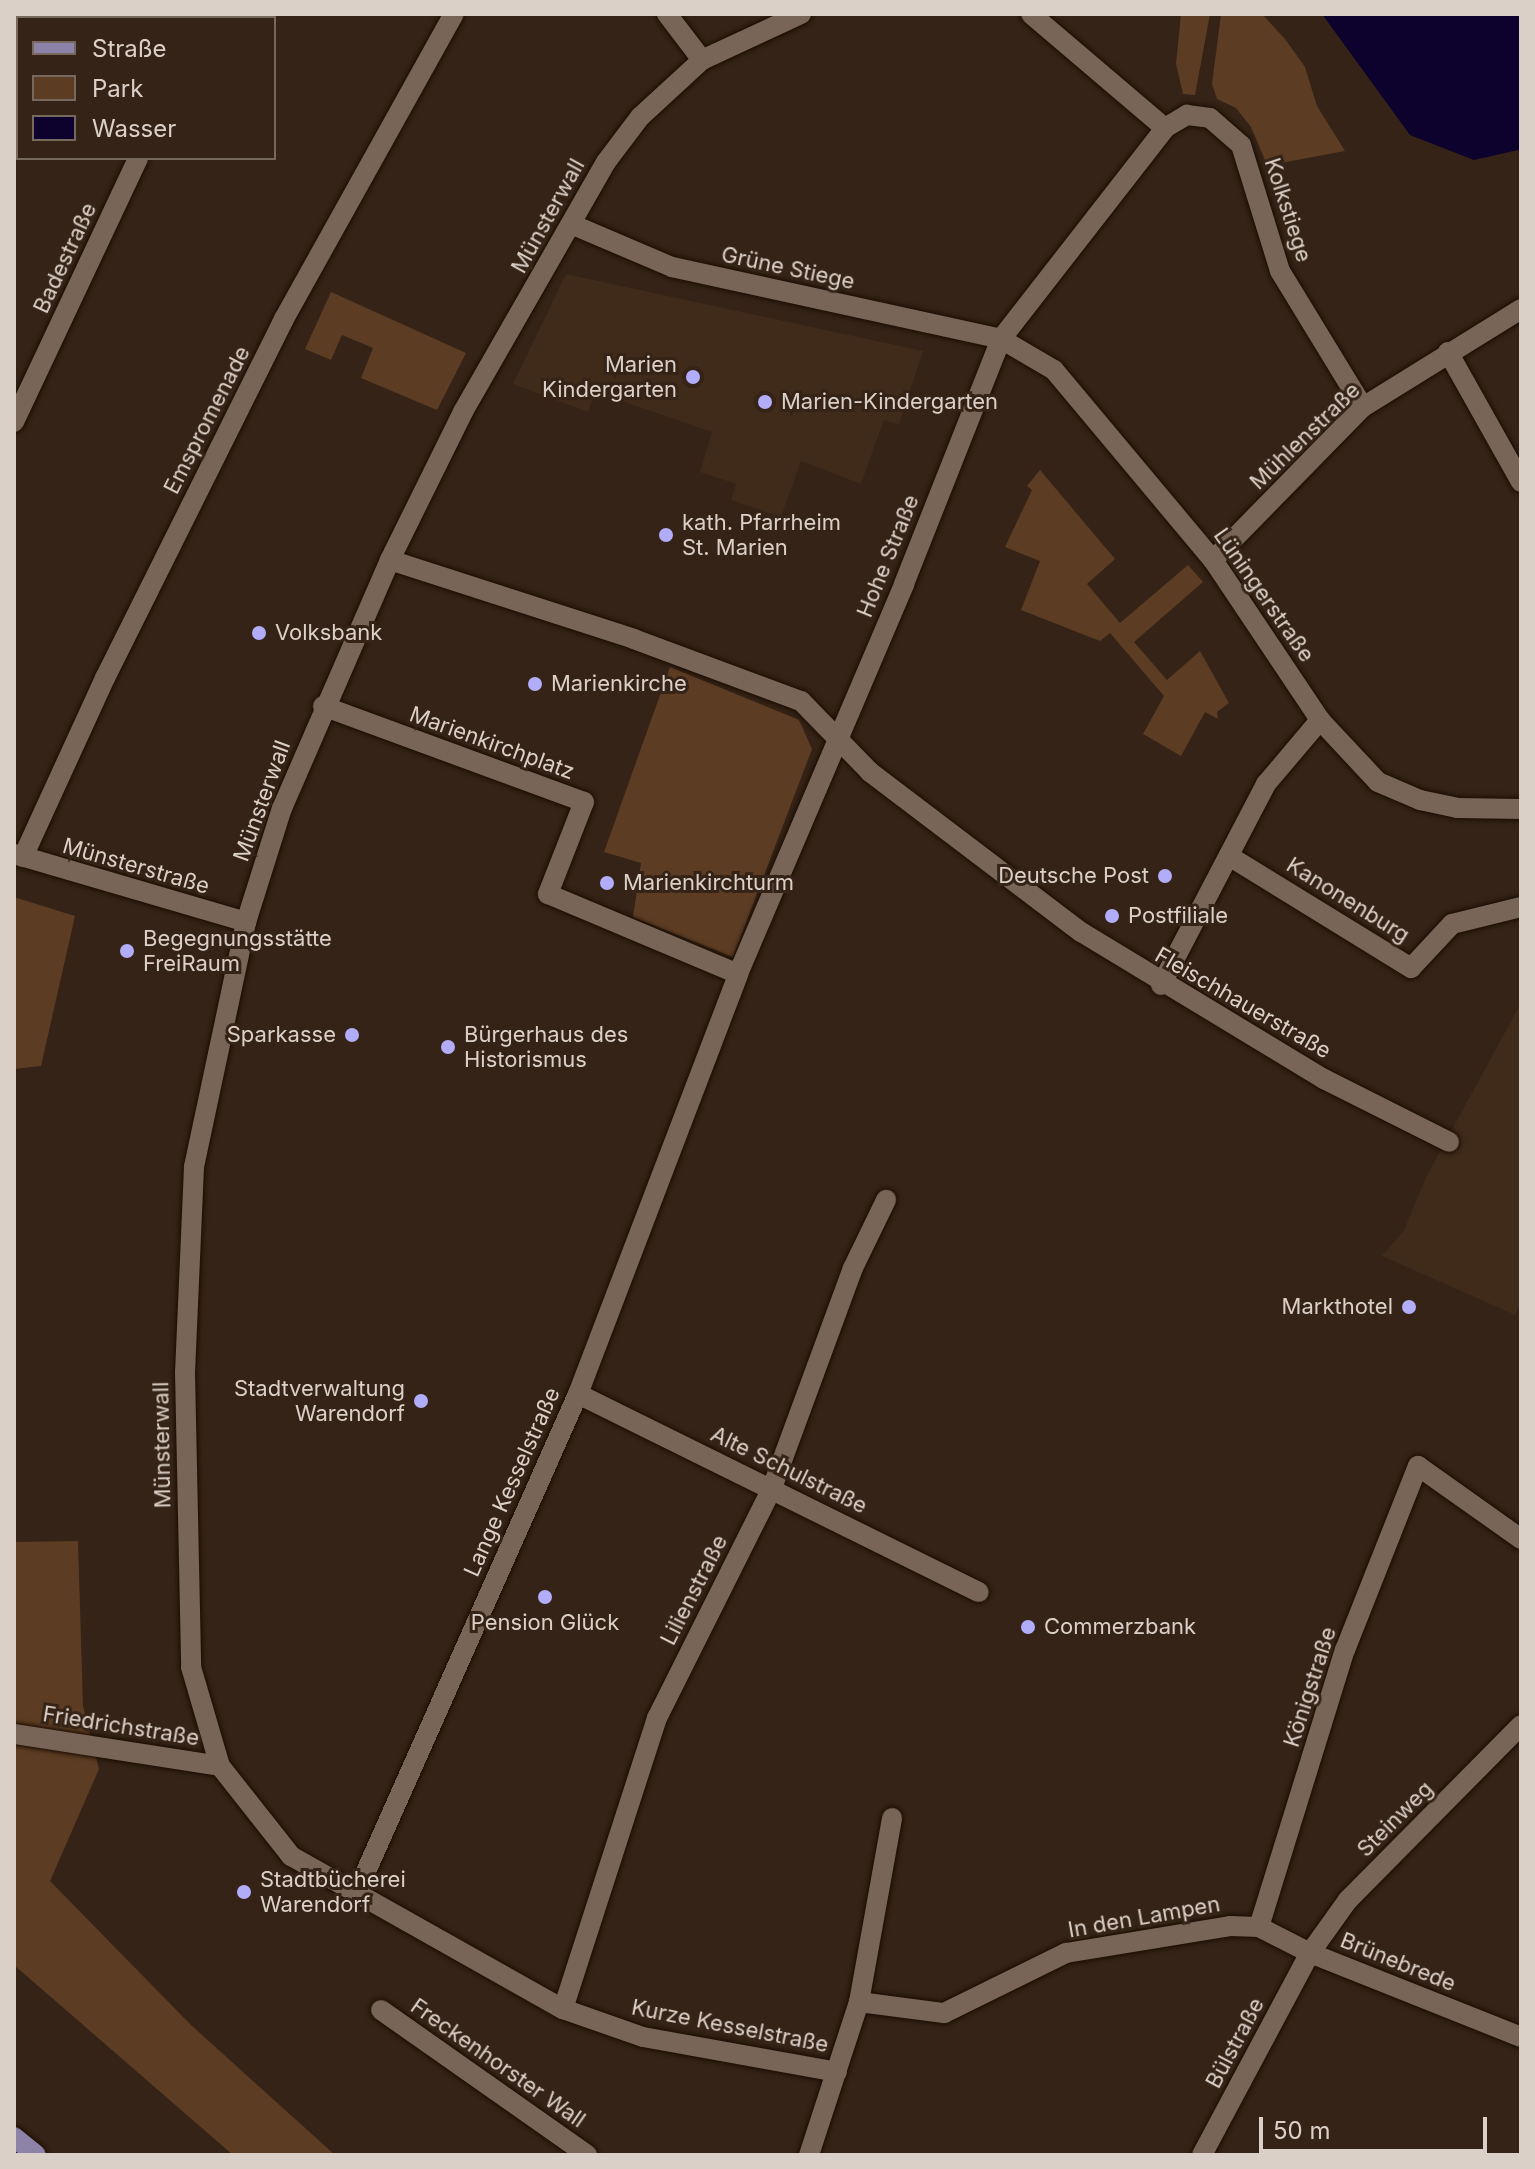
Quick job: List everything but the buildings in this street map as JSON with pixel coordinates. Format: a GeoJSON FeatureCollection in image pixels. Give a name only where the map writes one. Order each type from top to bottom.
{"type":"FeatureCollection","features":[{"type":"Feature","properties":{"kind":"main road"},"geometry":{"type":"LineString","coordinates":[[14,2137],[36,2155]]}},
{"type":"Feature","properties":{"kind":"street","name":"Emspromenade"},"geometry":{"type":"LineString","coordinates":[[18,855],[284,319],[454,14]]}},
{"type":"Feature","properties":{"kind":"street"},"geometry":{"type":"LineString","coordinates":[[667,14],[702,60]]}},
{"type":"Feature","properties":{"kind":"street","name":"Münsterwall"},"geometry":{"type":"LineString","coordinates":[[220,1766],[191,1667],[185,1372],[194,1167],[246,922],[323,706],[390,560],[463,412],[606,162],[640,117],[702,60],[801,14]]}},
{"type":"Feature","properties":{"kind":"street"},"geometry":{"type":"LineString","coordinates":[[1031,14],[1165,128]]}},
{"type":"Feature","properties":{"kind":"street","name":"Kolkstiege"},"geometry":{"type":"LineString","coordinates":[[1165,128],[1187,115],[1210,118],[1241,145],[1280,271],[1363,407]]}},
{"type":"Feature","properties":{"kind":"street","name":"Hohe Straße"},"geometry":{"type":"LineString","coordinates":[[698,1083],[738,974],[1001,339],[1165,128]]}},
{"type":"Feature","properties":{"kind":"street","name":"Badestraße"},"geometry":{"type":"LineString","coordinates":[[14,422],[137,160]]}},
{"type":"Feature","properties":{"kind":"street","name":"Grüne Stiege"},"geometry":{"type":"LineString","coordinates":[[571,224],[672,267],[1001,339]]}},
{"type":"Feature","properties":{"kind":"street","name":"Mühlenstraße"},"geometry":{"type":"LineString","coordinates":[[1213,560],[1363,407],[1521,309]]}},
{"type":"Feature","properties":{"kind":"street","name":"Lüningerstraße"},"geometry":{"type":"LineString","coordinates":[[1001,339],[1054,370],[1213,560],[1320,720],[1378,782],[1420,800],[1457,808],[1521,809]]}},
{"type":"Feature","properties":{"kind":"street"},"geometry":{"type":"LineString","coordinates":[[1448,352],[1521,482]]}},
{"type":"Feature","properties":{"kind":"street"},"geometry":{"type":"LineString","coordinates":[[390,560],[634,639],[801,701],[838,737]]}},
{"type":"Feature","properties":{"kind":"street","name":"Marienkirchplatz"},"geometry":{"type":"LineString","coordinates":[[323,706],[584,802],[548,894],[738,974]]}},
{"type":"Feature","properties":{"kind":"street"},"geometry":{"type":"LineString","coordinates":[[1161,985],[1266,784],[1320,720]]}},
{"type":"Feature","properties":{"kind":"street","name":"Fleischhauerstraße"},"geometry":{"type":"LineString","coordinates":[[838,737],[870,772],[1081,932],[1161,985],[1324,1079],[1449,1142]]}},
{"type":"Feature","properties":{"kind":"street","name":"Münsterstraße"},"geometry":{"type":"LineString","coordinates":[[18,855],[246,922]]}},
{"type":"Feature","properties":{"kind":"street","name":"Kanonenburg"},"geometry":{"type":"LineString","coordinates":[[1229,856],[1411,968],[1452,924],[1521,907]]}},
{"type":"Feature","properties":{"kind":"street","name":"Lange Kesselstraße"},"geometry":{"type":"LineString","coordinates":[[356,1894],[578,1394],[698,1083]]}},
{"type":"Feature","properties":{"kind":"street","name":"Lilienstraße"},"geometry":{"type":"LineString","coordinates":[[563,2009],[657,1718],[772,1488],[853,1268],[886,1200]]}},
{"type":"Feature","properties":{"kind":"street","name":"Alte Schulstraße"},"geometry":{"type":"LineString","coordinates":[[578,1394],[979,1592]]}},
{"type":"Feature","properties":{"kind":"street","name":"Königstraße"},"geometry":{"type":"LineString","coordinates":[[1259,1927],[1345,1650],[1418,1466],[1521,1539]]}},
{"type":"Feature","properties":{"kind":"street","name":"Steinweg"},"geometry":{"type":"LineString","coordinates":[[1310,1953],[1348,1900],[1521,1725]]}},
{"type":"Feature","properties":{"kind":"street","name":"Friedrichstraße"},"geometry":{"type":"LineString","coordinates":[[14,1734],[220,1766]]}},
{"type":"Feature","properties":{"kind":"street","name":"Kurze Kesselstraße"},"geometry":{"type":"LineString","coordinates":[[220,1766],[291,1856],[563,2009],[643,2037],[837,2072]]}},
{"type":"Feature","properties":{"kind":"street"},"geometry":{"type":"LineString","coordinates":[[809,2155],[859,2002],[892,1818]]}},
{"type":"Feature","properties":{"kind":"street","name":"In den Lampen"},"geometry":{"type":"LineString","coordinates":[[859,2002],[944,2013],[1066,1953],[1230,1926],[1259,1927]]}},
{"type":"Feature","properties":{"kind":"street","name":"Brünebrede"},"geometry":{"type":"LineString","coordinates":[[1259,1927],[1310,1953],[1521,2037]]}},
{"type":"Feature","properties":{"kind":"street","name":"Bülstraße"},"geometry":{"type":"LineString","coordinates":[[1202,2155],[1310,1953]]}},
{"type":"Feature","properties":{"kind":"street","name":"Freckenhorster Wall"},"geometry":{"type":"LineString","coordinates":[[381,2010],[587,2155]]}},
{"type":"Feature","properties":{"kind":"shaded area","name":"Marien-Kindergarten"},"geometry":{"type":"Polygon","coordinates":[[[566,274],[923,351],[899,425],[884,420],[861,484],[801,461],[781,517],[731,500],[736,484],[700,472],[712,432],[595,392],[588,412],[513,384],[566,274]]]}},
{"type":"Feature","properties":{"kind":"shaded area"},"geometry":{"type":"Polygon","coordinates":[[[1521,1003],[1521,1303],[1515,1315],[1382,1256],[1404,1230],[1426,1177],[1521,1003]]]}},
{"type":"Feature","properties":{"kind":"green space"},"geometry":{"type":"Polygon","coordinates":[[[1181,14],[1210,14],[1195,95],[1183,94],[1176,64],[1181,14]]]}},
{"type":"Feature","properties":{"kind":"green space"},"geometry":{"type":"Polygon","coordinates":[[[1221,14],[1262,14],[1285,39],[1305,67],[1317,106],[1345,151],[1275,164],[1265,160],[1251,127],[1236,108],[1217,99],[1212,84],[1221,14]]]}},
{"type":"Feature","properties":{"kind":"green space"},"geometry":{"type":"Polygon","coordinates":[[[331,292],[466,353],[437,410],[361,378],[373,348],[342,335],[331,360],[305,349],[331,292]]]}},
{"type":"Feature","properties":{"kind":"green space"},"geometry":{"type":"Polygon","coordinates":[[[1040,470],[1115,559],[1087,584],[1120,623],[1188,565],[1203,582],[1134,642],[1167,680],[1200,651],[1229,703],[1217,712],[1218,719],[1205,712],[1181,756],[1143,734],[1164,696],[1110,633],[1100,641],[1021,610],[1040,561],[1005,547],[1032,490],[1027,486],[1040,470]]]}},
{"type":"Feature","properties":{"kind":"green space"},"geometry":{"type":"Polygon","coordinates":[[[670,667],[799,720],[812,749],[733,957],[633,917],[641,863],[604,852],[670,667]]]}},
{"type":"Feature","properties":{"kind":"green space"},"geometry":{"type":"Polygon","coordinates":[[[14,897],[75,916],[41,1066],[14,1069],[14,897]]]}},
{"type":"Feature","properties":{"kind":"green space"},"geometry":{"type":"Polygon","coordinates":[[[78,1541],[83,1706],[99,1769],[50,1881],[191,2025],[335,2155],[233,2155],[14,1965],[14,1542],[78,1541]]]}},
{"type":"Feature","properties":{"kind":"water"},"geometry":{"type":"Polygon","coordinates":[[[1322,14],[1521,14],[1521,154],[1518,150],[1474,160],[1410,135],[1322,14]]]}},
{"type":"Feature","properties":{"kind":"place","name":"Marien Kindergarten"},"geometry":{"type":"Point","coordinates":[693,377]}},
{"type":"Feature","properties":{"kind":"place","name":"Marien-Kindergarten"},"geometry":{"type":"Point","coordinates":[765,402]}},
{"type":"Feature","properties":{"kind":"place","name":"kath. Pfarrheim St. Marien"},"geometry":{"type":"Point","coordinates":[666,535]}},
{"type":"Feature","properties":{"kind":"place","name":"Volksbank"},"geometry":{"type":"Point","coordinates":[259,633]}},
{"type":"Feature","properties":{"kind":"place","name":"Marienkirche"},"geometry":{"type":"Point","coordinates":[535,684]}},
{"type":"Feature","properties":{"kind":"place","name":"Deutsche Post"},"geometry":{"type":"Point","coordinates":[1165,876]}},
{"type":"Feature","properties":{"kind":"place","name":"Marienkirchturm"},"geometry":{"type":"Point","coordinates":[607,883]}},
{"type":"Feature","properties":{"kind":"place","name":"Postfiliale"},"geometry":{"type":"Point","coordinates":[1112,916]}},
{"type":"Feature","properties":{"kind":"place","name":"Begegnungsstätte FreiRaum"},"geometry":{"type":"Point","coordinates":[127,951]}},
{"type":"Feature","properties":{"kind":"place","name":"Sparkasse"},"geometry":{"type":"Point","coordinates":[352,1035]}},
{"type":"Feature","properties":{"kind":"place","name":"Bürgerhaus des Historismus"},"geometry":{"type":"Point","coordinates":[448,1047]}},
{"type":"Feature","properties":{"kind":"place","name":"Markthotel"},"geometry":{"type":"Point","coordinates":[1409,1307]}},
{"type":"Feature","properties":{"kind":"place","name":"Stadtverwaltung Warendorf"},"geometry":{"type":"Point","coordinates":[421,1401]}},
{"type":"Feature","properties":{"kind":"place","name":"Pension Glück"},"geometry":{"type":"Point","coordinates":[545,1597]}},
{"type":"Feature","properties":{"kind":"place","name":"Commerzbank"},"geometry":{"type":"Point","coordinates":[1028,1627]}},
{"type":"Feature","properties":{"kind":"place","name":"Stadtbücherei Warendorf"},"geometry":{"type":"Point","coordinates":[244,1892]}}]}
